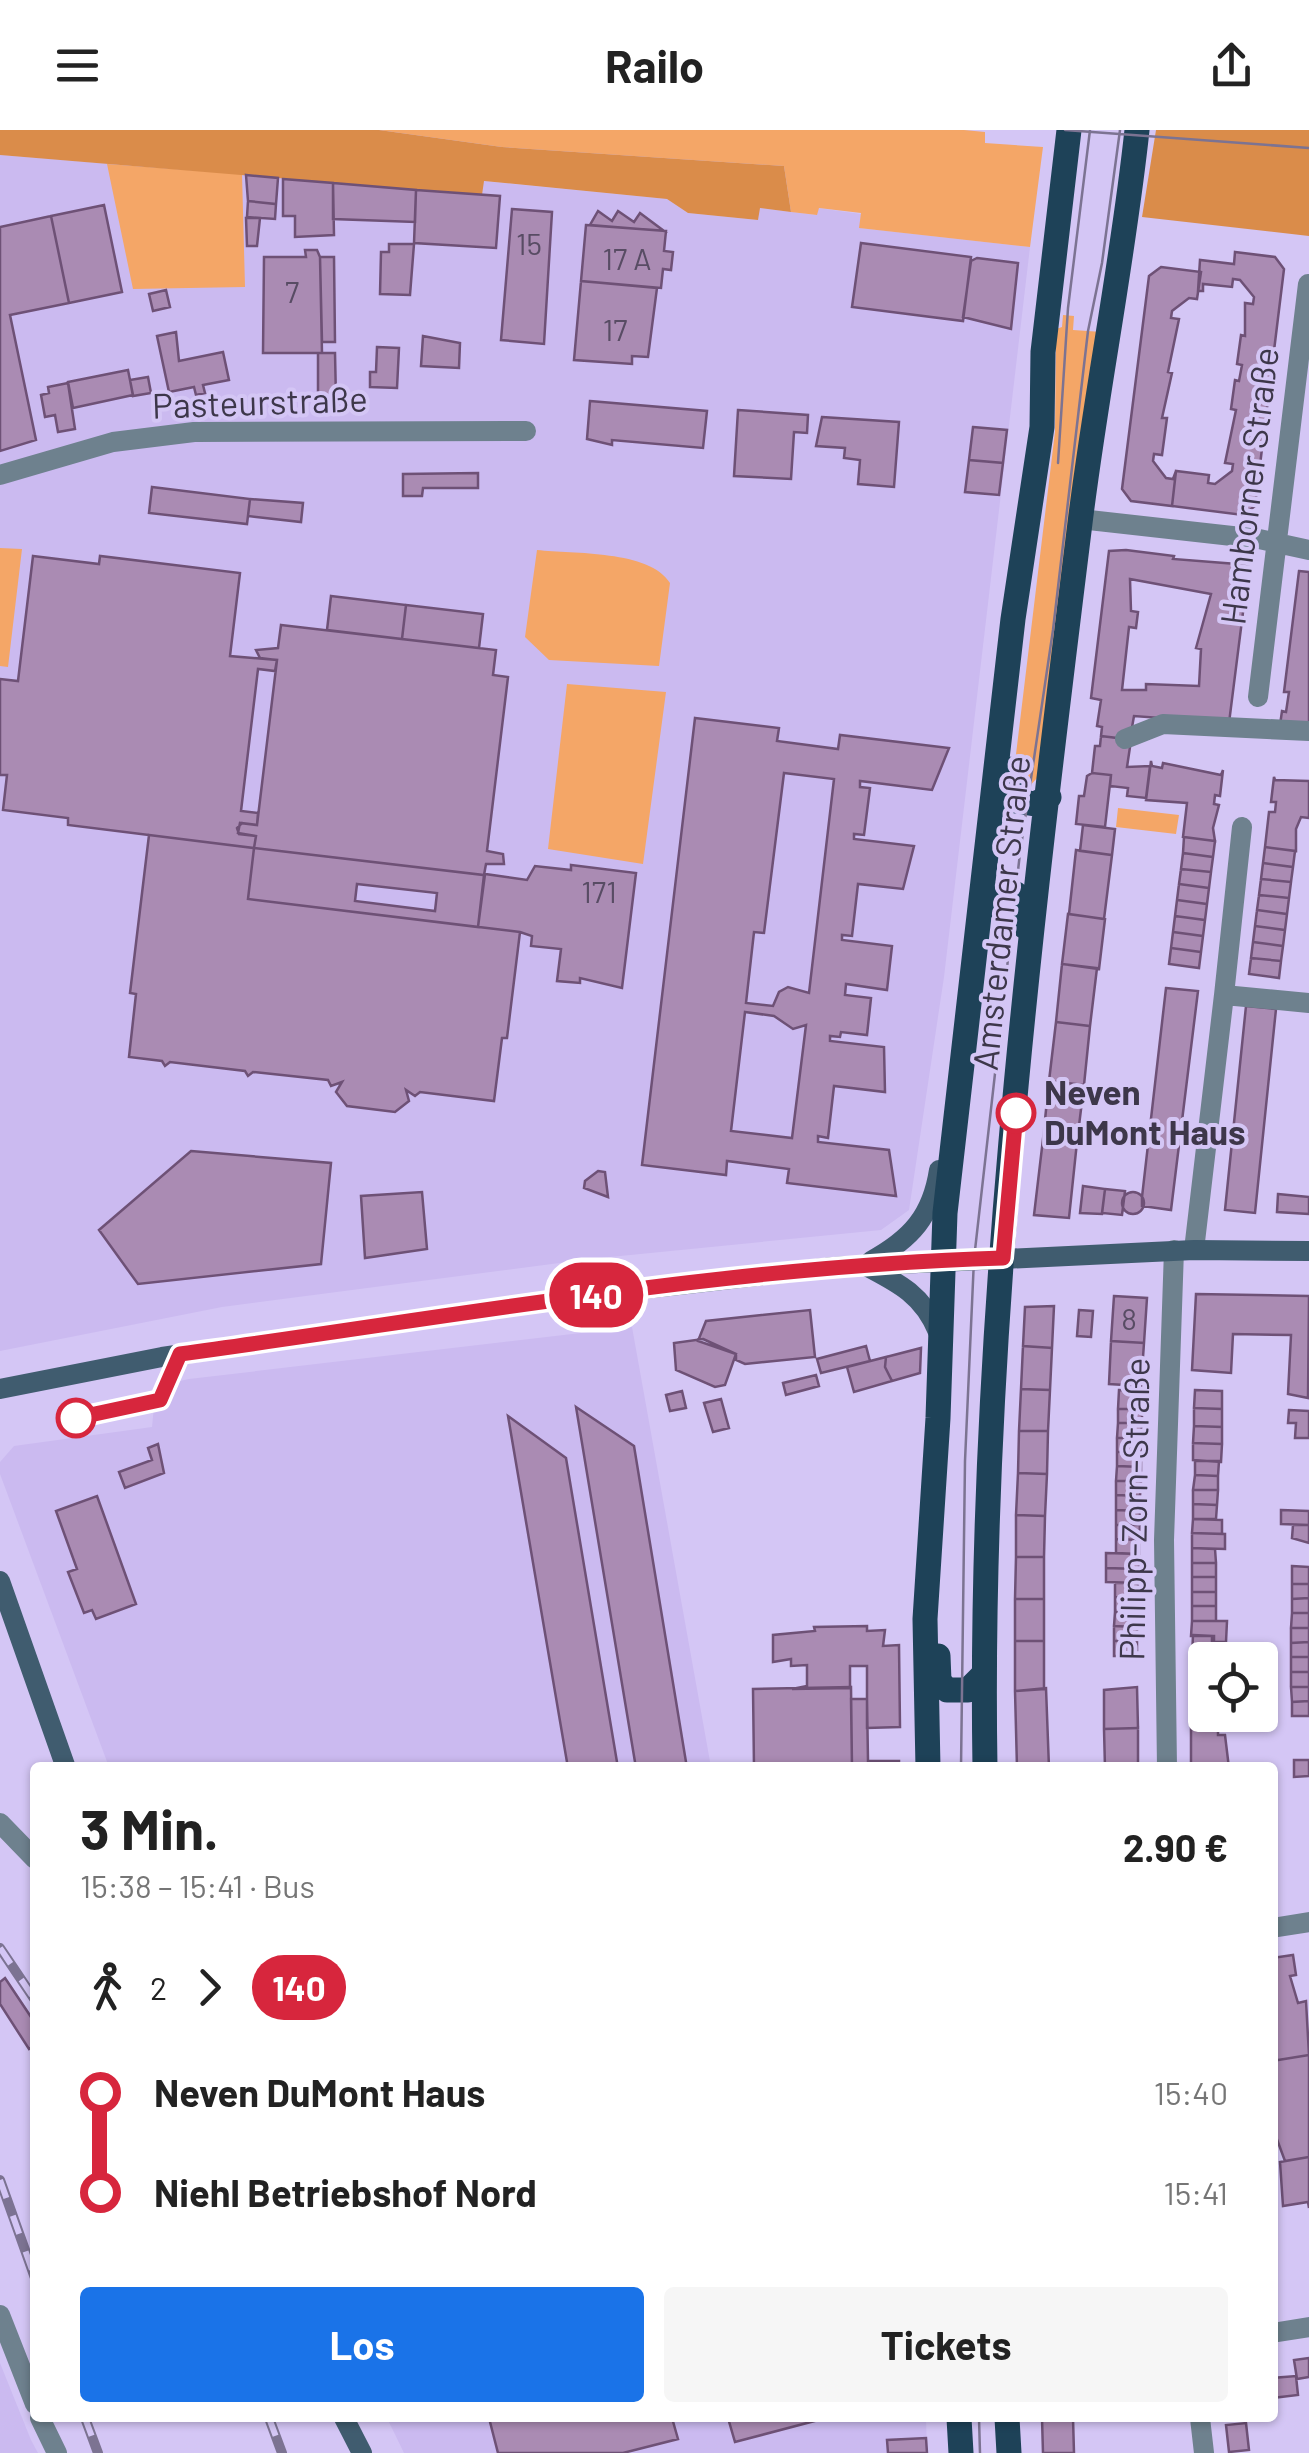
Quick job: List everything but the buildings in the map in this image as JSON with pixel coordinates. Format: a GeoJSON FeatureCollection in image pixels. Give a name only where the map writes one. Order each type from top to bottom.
{"type":"FeatureCollection","features":[{"type":"Feature","properties":{"kind":"main road","name":"Amsterdamer Straße"},"geometry":{"type":"LineString","coordinates":[[928,1762],[925,1619],[938,1418],[941,1259],[998,752],[1042,427],[1043,352],[1068,130]]}},
{"type":"Feature","properties":{"kind":"main road","name":"Amsterdamer Straße"},"geometry":{"type":"LineString","coordinates":[[985,1762],[986,1493],[1003,1258],[1032,950],[1080,519],[1137,130]]}},
{"type":"Feature","properties":{"kind":"main road"},"geometry":{"type":"LineString","coordinates":[[998,752],[1009,767],[1010,800],[1035,804],[1049,797]]}},
{"type":"Feature","properties":{"kind":"main road"},"geometry":{"type":"LineString","coordinates":[[980,912],[995,894],[1016,894],[1025,902],[1024,934],[1032,950]]}},
{"type":"Feature","properties":{"kind":"main road"},"geometry":{"type":"LineString","coordinates":[[864,1264],[912,1235],[930,1208],[946,1129],[958,1112]]}},
{"type":"Feature","properties":{"kind":"main road"},"geometry":{"type":"LineString","coordinates":[[0,1389],[162,1357],[574,1297],[864,1264],[1184,1250],[1309,1251]]}},
{"type":"Feature","properties":{"kind":"main road"},"geometry":{"type":"LineString","coordinates":[[864,1264],[910,1290],[930,1312],[938,1332]]}},
{"type":"Feature","properties":{"kind":"main road"},"geometry":{"type":"LineString","coordinates":[[0,1581],[64,1762]]}},
{"type":"Feature","properties":{"kind":"main road"},"geometry":{"type":"LineString","coordinates":[[925,1619],[937,1639],[943,1687],[952,1692],[968,1690],[983,1675]]}},
{"type":"Feature","properties":{"kind":"main road"},"geometry":{"type":"LineString","coordinates":[[346,2422],[362,2453]]}},
{"type":"Feature","properties":{"kind":"main road"},"geometry":{"type":"LineString","coordinates":[[959,2422],[960,2453]]}},
{"type":"Feature","properties":{"kind":"main road"},"geometry":{"type":"LineString","coordinates":[[1007,2422],[1009,2453]]}},
{"type":"Feature","properties":{"kind":"street","name":"Hamborner Straße"},"geometry":{"type":"LineString","coordinates":[[1258,697],[1308,284]]}},
{"type":"Feature","properties":{"kind":"street","name":"Pasteurstraße"},"geometry":{"type":"LineString","coordinates":[[0,475],[113,442],[194,432],[526,431]]}},
{"type":"Feature","properties":{"kind":"street"},"geometry":{"type":"LineString","coordinates":[[1080,519],[1309,550]]}},
{"type":"Feature","properties":{"kind":"street"},"geometry":{"type":"LineString","coordinates":[[1125,739],[1163,724],[1309,732]]}},
{"type":"Feature","properties":{"kind":"street","name":"Philipp-Zorn-Straße"},"geometry":{"type":"LineString","coordinates":[[1168,1762],[1164,1540],[1167,1386],[1224,996],[1242,827]]}},
{"type":"Feature","properties":{"kind":"street"},"geometry":{"type":"LineString","coordinates":[[1224,996],[1309,1004]]}},
{"type":"Feature","properties":{"kind":"street"},"geometry":{"type":"LineString","coordinates":[[0,1823],[30,1854]]}},
{"type":"Feature","properties":{"kind":"street"},"geometry":{"type":"LineString","coordinates":[[1278,1927],[1309,1922]]}},
{"type":"Feature","properties":{"kind":"street"},"geometry":{"type":"LineString","coordinates":[[0,2314],[30,2391]]}},
{"type":"Feature","properties":{"kind":"street"},"geometry":{"type":"LineString","coordinates":[[1278,2332],[1309,2327]]}},
{"type":"Feature","properties":{"kind":"street"},"geometry":{"type":"LineString","coordinates":[[42,2422],[57,2453]]}},
{"type":"Feature","properties":{"kind":"street"},"geometry":{"type":"LineString","coordinates":[[1200,2422],[1204,2453]]}},
{"type":"Feature","properties":{"kind":"shaded area"},"geometry":{"type":"Polygon","coordinates":[[[0,130],[379,130],[502,147],[784,166],[791,212],[760,208],[758,220],[688,213],[667,199],[484,181],[482,195],[0,155],[0,130]]]}},
{"type":"Feature","properties":{"kind":"shaded area"},"geometry":{"type":"Polygon","coordinates":[[[379,130],[964,130],[985,132],[985,143],[1043,147],[1030,247],[859,228],[861,213],[819,208],[817,215],[791,212],[784,166],[502,147],[379,130]]]}},
{"type":"Feature","properties":{"kind":"shaded area"},"geometry":{"type":"Polygon","coordinates":[[[1156,130],[1309,130],[1309,236],[1142,217],[1156,130]]]}},
{"type":"Feature","properties":{"kind":"shaded area"},"geometry":{"type":"Polygon","coordinates":[[[0,155],[482,194],[483,181],[667,199],[688,213],[758,220],[759,208],[816,215],[818,208],[861,214],[860,228],[1030,247],[944,977],[909,1210],[881,1230],[590,1259],[222,1307],[0,1351],[0,155]]]}},
{"type":"Feature","properties":{"kind":"shaded area"},"geometry":{"type":"Polygon","coordinates":[[[107,164],[242,174],[245,287],[133,289],[107,164]]]}},
{"type":"Feature","properties":{"kind":"shaded area"},"geometry":{"type":"Polygon","coordinates":[[[1063,315],[1074,316],[1073,330],[1102,332],[1039,776],[1023,793],[1013,779],[1055,432],[1056,329],[1062,327],[1063,315]]]}},
{"type":"Feature","properties":{"kind":"shaded area"},"geometry":{"type":"Polygon","coordinates":[[[0,548],[22,549],[8,667],[0,666],[0,548]]]}},
{"type":"Feature","properties":{"kind":"shaded area"},"geometry":{"type":"Polygon","coordinates":[[[537,550],[629,559],[660,572],[670,583],[659,666],[549,660],[525,637],[537,550]]]}},
{"type":"Feature","properties":{"kind":"shaded area"},"geometry":{"type":"Polygon","coordinates":[[[567,684],[666,692],[643,864],[548,849],[567,684]]]}},
{"type":"Feature","properties":{"kind":"shaded area"},"geometry":{"type":"Polygon","coordinates":[[[1118,808],[1179,815],[1176,834],[1116,827],[1118,808]]]}},
{"type":"Feature","properties":{"kind":"shaded area"},"geometry":{"type":"Polygon","coordinates":[[[632,1327],[710,1762],[107,1762],[0,1474],[0,1462],[14,1446],[152,1427],[156,1386],[632,1327]]]}},
{"type":"Feature","properties":{"kind":"shaded area"},"geometry":{"type":"Polygon","coordinates":[[[0,2363],[31,2440],[38,2453],[0,2453],[0,2363]]]}},
{"type":"Feature","properties":{"kind":"shaded area"},"geometry":{"type":"Polygon","coordinates":[[[389,2422],[926,2422],[927,2453],[404,2453],[389,2422]]]}},
{"type":"Feature","properties":{"kind":"tram line"},"geometry":{"type":"LineString","coordinates":[[1065,130],[1309,148]]}},
{"type":"Feature","properties":{"kind":"tram line"},"geometry":{"type":"LineString","coordinates":[[1058,463],[1068,308],[1090,130]]}},
{"type":"Feature","properties":{"kind":"tram line"},"geometry":{"type":"LineString","coordinates":[[961,1762],[965,1461],[974,1259],[1020,853],[1053,630],[1088,331],[1102,263],[1120,130]]}},
{"type":"Feature","properties":{"kind":"tram line"},"geometry":{"type":"LineString","coordinates":[[979,2422],[980,2453]]}},
{"type":"Feature","properties":{"kind":"railway"},"geometry":{"type":"LineString","coordinates":[[0,1948],[30,1993]]}},
{"type":"Feature","properties":{"kind":"railway"},"geometry":{"type":"LineString","coordinates":[[0,2180],[30,2264]]}},
{"type":"Feature","properties":{"kind":"railway"},"geometry":{"type":"LineString","coordinates":[[86,2422],[98,2453]]}},
{"type":"Feature","properties":{"kind":"railway"},"geometry":{"type":"LineString","coordinates":[[270,2422],[282,2453]]}},
{"type":"Feature","properties":{"kind":"bus line","name":"140"},"geometry":{"type":"LineString","coordinates":[[76,1418],[160,1400],[180,1354],[574,1297],[864,1264],[1003,1258],[1016,1113]]}},
{"type":"Feature","properties":{"kind":"place","name":"Neven DuMont Haus"},"geometry":{"type":"Point","coordinates":[1016,1113]}}]}
